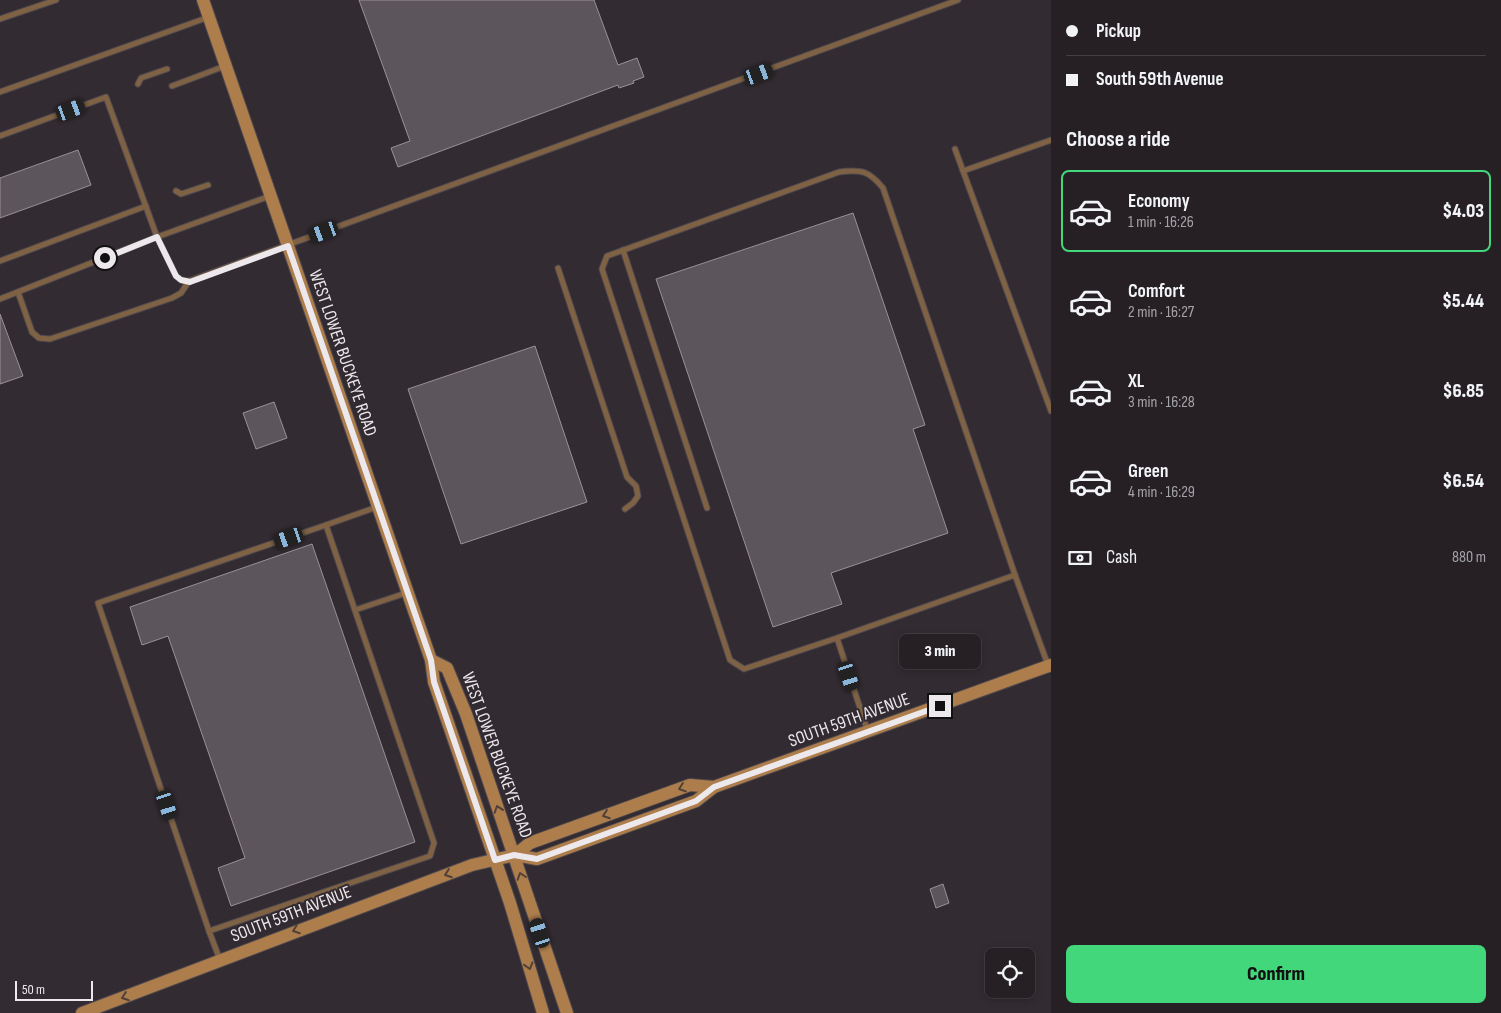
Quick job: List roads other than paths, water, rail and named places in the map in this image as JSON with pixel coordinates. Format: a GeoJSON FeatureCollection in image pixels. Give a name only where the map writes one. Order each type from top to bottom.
{"type":"FeatureCollection","features":[{"type":"Feature","properties":{"kind":"main road","name":"WEST LOWER BUCKEYE ROAD"},"geometry":{"type":"LineString","coordinates":[[203,0],[431,660],[434,682],[495,860],[543,1013]]}},
{"type":"Feature","properties":{"kind":"main road","name":"WEST LOWER BUCKEYE ROAD"},"geometry":{"type":"LineString","coordinates":[[431,660],[447,668],[457,691],[567,1013]]}},
{"type":"Feature","properties":{"kind":"main road","name":"SOUTH 59TH AVENUE"},"geometry":{"type":"LineString","coordinates":[[82,1013],[472,865],[514,855],[537,859],[696,801],[714,787],[1050,665]]}},
{"type":"Feature","properties":{"kind":"lane"},"geometry":{"type":"LineString","coordinates":[[0,19],[56,0]]}},
{"type":"Feature","properties":{"kind":"lane"},"geometry":{"type":"LineString","coordinates":[[18,292],[32,332],[39,338],[50,339],[172,298],[181,293],[190,282],[958,0]]}},
{"type":"Feature","properties":{"kind":"lane"},"geometry":{"type":"LineString","coordinates":[[0,92],[209,17]]}},
{"type":"Feature","properties":{"kind":"lane"},"geometry":{"type":"LineString","coordinates":[[172,86],[226,66]]}},
{"type":"Feature","properties":{"kind":"lane"},"geometry":{"type":"LineString","coordinates":[[138,84],[140,78],[166,69]]}},
{"type":"Feature","properties":{"kind":"lane"},"geometry":{"type":"LineString","coordinates":[[0,136],[106,97],[157,237],[176,276],[181,280],[190,282]]}},
{"type":"Feature","properties":{"kind":"lane"},"geometry":{"type":"LineString","coordinates":[[963,171],[1051,140]]}},
{"type":"Feature","properties":{"kind":"lane"},"geometry":{"type":"LineString","coordinates":[[955,149],[1051,411]]}},
{"type":"Feature","properties":{"kind":"lane"},"geometry":{"type":"LineString","coordinates":[[1015,575],[837,638],[744,668],[730,660],[602,269],[607,256],[839,172],[856,170],[872,175],[883,188],[1015,575],[1050,665]]}},
{"type":"Feature","properties":{"kind":"lane"},"geometry":{"type":"LineString","coordinates":[[176,191],[181,194],[208,185]]}},
{"type":"Feature","properties":{"kind":"lane"},"geometry":{"type":"LineString","coordinates":[[0,300],[157,237],[270,196]]}},
{"type":"Feature","properties":{"kind":"lane"},"geometry":{"type":"LineString","coordinates":[[0,261],[146,206]]}},
{"type":"Feature","properties":{"kind":"lane"},"geometry":{"type":"LineString","coordinates":[[623,250],[707,508]]}},
{"type":"Feature","properties":{"kind":"lane"},"geometry":{"type":"LineString","coordinates":[[558,268],[627,477],[636,486],[638,496],[625,509]]}},
{"type":"Feature","properties":{"kind":"lane"},"geometry":{"type":"LineString","coordinates":[[220,960],[98,603],[378,507]]}},
{"type":"Feature","properties":{"kind":"lane"},"geometry":{"type":"LineString","coordinates":[[209,931],[430,856],[434,842],[326,525]]}},
{"type":"Feature","properties":{"kind":"lane"},"geometry":{"type":"LineString","coordinates":[[355,610],[407,593]]}},
{"type":"Feature","properties":{"kind":"lane"},"geometry":{"type":"LineString","coordinates":[[837,638],[868,732]]}}]}
